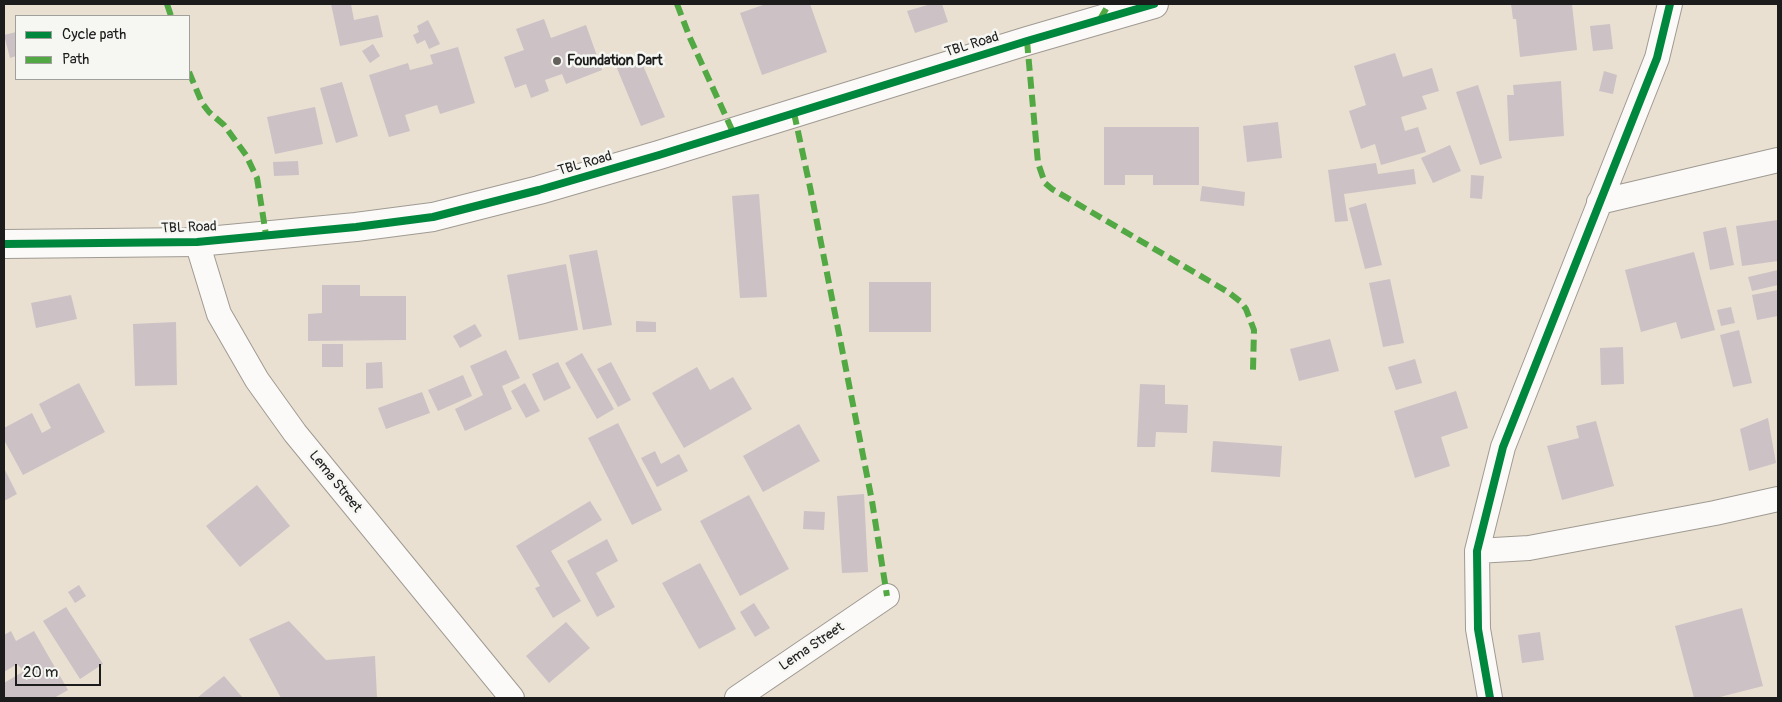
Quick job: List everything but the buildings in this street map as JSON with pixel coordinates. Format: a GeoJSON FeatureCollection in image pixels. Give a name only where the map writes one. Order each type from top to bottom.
{"type":"FeatureCollection","features":[{"type":"Feature","properties":{"kind":"street","name":"TBL Road"},"geometry":{"type":"LineString","coordinates":[[4,244],[197,242],[356,227],[433,217],[539,190],[650,158],[1154,4]]}},
{"type":"Feature","properties":{"kind":"street"},"geometry":{"type":"LineString","coordinates":[[1490,698],[1478,629],[1477,551],[1503,447],[1657,58],[1670,4]]}},
{"type":"Feature","properties":{"kind":"street"},"geometry":{"type":"LineString","coordinates":[[1599,202],[1778,160]]}},
{"type":"Feature","properties":{"kind":"street","name":"Lema Street"},"geometry":{"type":"LineString","coordinates":[[197,242],[219,314],[257,380],[295,432],[512,698]]}},
{"type":"Feature","properties":{"kind":"street"},"geometry":{"type":"LineString","coordinates":[[1477,551],[1530,548],[1716,513],[1778,499]]}},
{"type":"Feature","properties":{"kind":"street","name":"Lema Street"},"geometry":{"type":"LineString","coordinates":[[737,698],[887,596]]}},
{"type":"Feature","properties":{"kind":"marked path"},"geometry":{"type":"LineString","coordinates":[[167,4],[171,15]]}},
{"type":"Feature","properties":{"kind":"marked path"},"geometry":{"type":"LineString","coordinates":[[677,4],[690,38],[733,132]]}},
{"type":"Feature","properties":{"kind":"marked path"},"geometry":{"type":"LineString","coordinates":[[1100,19],[1109,4]]}},
{"type":"Feature","properties":{"kind":"marked path"},"geometry":{"type":"LineString","coordinates":[[1027,41],[1038,163],[1045,183],[1052,189],[1228,292],[1241,302],[1246,309],[1254,330],[1253,370]]}},
{"type":"Feature","properties":{"kind":"marked path"},"geometry":{"type":"LineString","coordinates":[[190,74],[202,103],[224,125],[246,155],[257,178],[266,235]]}},
{"type":"Feature","properties":{"kind":"marked path"},"geometry":{"type":"LineString","coordinates":[[794,113],[872,501],[887,596]]}},
{"type":"Feature","properties":{"kind":"cycle path"},"geometry":{"type":"LineString","coordinates":[[4,244],[197,242],[356,227],[433,217],[539,190],[659,155],[1027,41],[1154,4]]}},
{"type":"Feature","properties":{"kind":"cycle path"},"geometry":{"type":"LineString","coordinates":[[1490,698],[1478,629],[1477,551],[1503,447],[1657,58],[1670,4]]}},
{"type":"Feature","properties":{"kind":"place","name":"Foundation Dart"},"geometry":{"type":"Point","coordinates":[557,61]}}]}
